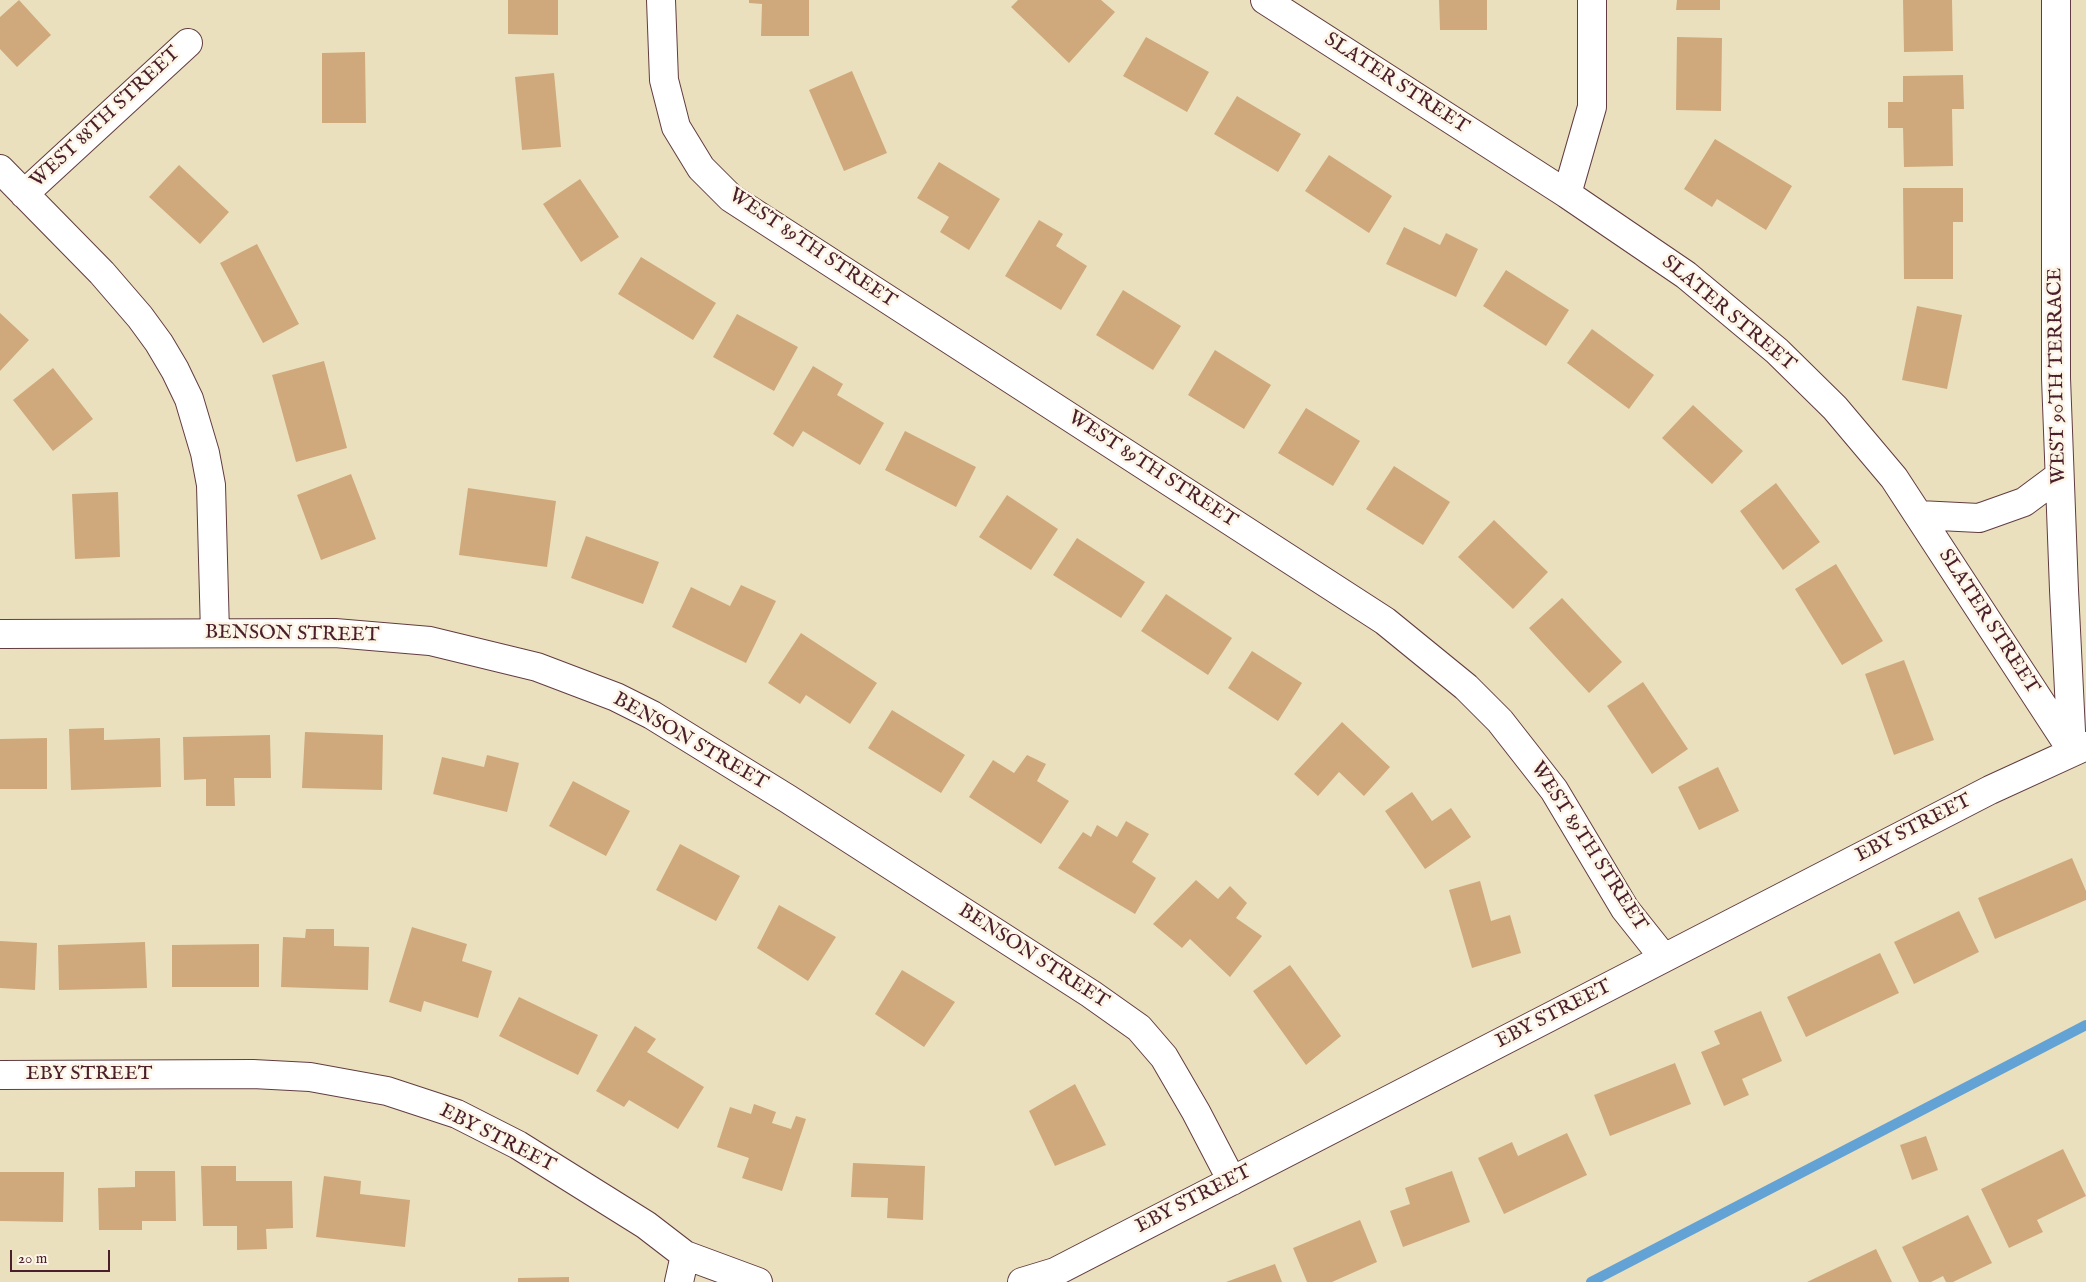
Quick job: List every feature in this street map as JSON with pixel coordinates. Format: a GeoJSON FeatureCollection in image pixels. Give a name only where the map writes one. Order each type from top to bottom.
{"type":"FeatureCollection","features":[{"type":"Feature","properties":{"kind":"street","name":"WEST 89TH STREET"},"geometry":{"type":"LineString","coordinates":[[661,0],[664,80],[676,126],[701,168],[731,198],[1377,616],[1415,645],[1466,687],[1500,721],[1554,790],[1625,909],[1664,958]]}},
{"type":"Feature","properties":{"kind":"street","name":"SLATER STREET"},"geometry":{"type":"LineString","coordinates":[[1265,0],[1567,194],[1686,275],[1778,351],[1835,408],[1888,471],[2079,749]]}},
{"type":"Feature","properties":{"kind":"street"},"geometry":{"type":"LineString","coordinates":[[1567,194],[1592,107],[1592,0]]}},
{"type":"Feature","properties":{"kind":"street","name":"WEST 90TH TERRACE"},"geometry":{"type":"LineString","coordinates":[[2056,0],[2056,378],[2059,476],[2079,749]]}},
{"type":"Feature","properties":{"kind":"street","name":"WEST 88TH STREET"},"geometry":{"type":"LineString","coordinates":[[24,194],[188,42]]}},
{"type":"Feature","properties":{"kind":"street","name":"WEST 88TH STREET"},"geometry":{"type":"LineString","coordinates":[[0,169],[102,273],[140,317],[159,343],[189,399],[205,453],[211,485],[215,633]]}},
{"type":"Feature","properties":{"kind":"street"},"geometry":{"type":"LineString","coordinates":[[1919,515],[1979,518],[2024,502],[2059,476]]}},
{"type":"Feature","properties":{"kind":"street","name":"BENSON STREET"},"geometry":{"type":"LineString","coordinates":[[0,634],[335,633],[430,641],[536,667],[616,697],[652,716],[788,799],[1083,989],[1139,1028],[1164,1057],[1232,1181]]}},
{"type":"Feature","properties":{"kind":"street","name":"EBY STREET"},"geometry":{"type":"LineString","coordinates":[[1022,1282],[1055,1272],[1990,790],[2079,749]]}},
{"type":"Feature","properties":{"kind":"street","name":"EBY STREET"},"geometry":{"type":"LineString","coordinates":[[0,1075],[262,1075],[310,1077],[387,1090],[457,1114],[518,1145],[646,1225],[685,1255],[758,1282]]}},
{"type":"Feature","properties":{"kind":"street"},"geometry":{"type":"LineString","coordinates":[[679,1282],[685,1255]]}},
{"type":"Feature","properties":{"kind":"building"},"geometry":{"type":"Polygon","coordinates":[[[19,0],[51,35],[17,67],[0,49],[0,17],[19,0]]]}},
{"type":"Feature","properties":{"kind":"building"},"geometry":{"type":"Polygon","coordinates":[[[508,0],[558,0],[558,35],[508,34],[508,0]]]}},
{"type":"Feature","properties":{"kind":"building"},"geometry":{"type":"Polygon","coordinates":[[[749,0],[809,0],[809,36],[761,36],[762,4],[749,3],[749,0]]]}},
{"type":"Feature","properties":{"kind":"building"},"geometry":{"type":"Polygon","coordinates":[[[1018,0],[1101,0],[1115,12],[1069,63],[1011,7],[1018,0]]]}},
{"type":"Feature","properties":{"kind":"building"},"geometry":{"type":"Polygon","coordinates":[[[1439,0],[1487,0],[1487,30],[1440,30],[1439,0]]]}},
{"type":"Feature","properties":{"kind":"building"},"geometry":{"type":"Polygon","coordinates":[[[1677,0],[1720,0],[1720,10],[1676,10],[1677,0]]]}},
{"type":"Feature","properties":{"kind":"building"},"geometry":{"type":"Polygon","coordinates":[[[1903,0],[1952,0],[1953,51],[1904,52],[1903,0]]]}},
{"type":"Feature","properties":{"kind":"building"},"geometry":{"type":"Polygon","coordinates":[[[1146,37],[1209,72],[1187,112],[1123,76],[1146,37]]]}},
{"type":"Feature","properties":{"kind":"building"},"geometry":{"type":"Polygon","coordinates":[[[1677,37],[1722,38],[1721,111],[1676,110],[1677,37]]]}},
{"type":"Feature","properties":{"kind":"building"},"geometry":{"type":"Polygon","coordinates":[[[365,52],[366,123],[322,123],[322,53],[365,52]]]}},
{"type":"Feature","properties":{"kind":"building"},"geometry":{"type":"Polygon","coordinates":[[[852,71],[887,153],[844,171],[809,90],[852,71]]]}},
{"type":"Feature","properties":{"kind":"building"},"geometry":{"type":"Polygon","coordinates":[[[554,73],[561,147],[522,150],[515,77],[554,73]]]}},
{"type":"Feature","properties":{"kind":"building"},"geometry":{"type":"Polygon","coordinates":[[[1963,75],[1964,109],[1952,109],[1953,166],[1904,167],[1903,128],[1888,128],[1888,102],[1903,102],[1903,76],[1963,75]]]}},
{"type":"Feature","properties":{"kind":"building"},"geometry":{"type":"Polygon","coordinates":[[[1237,96],[1301,134],[1278,172],[1214,134],[1237,96]]]}},
{"type":"Feature","properties":{"kind":"building"},"geometry":{"type":"Polygon","coordinates":[[[1715,139],[1792,186],[1766,230],[1717,199],[1712,207],[1684,189],[1715,139]]]}},
{"type":"Feature","properties":{"kind":"building"},"geometry":{"type":"Polygon","coordinates":[[[1329,155],[1392,196],[1369,233],[1305,191],[1329,155]]]}},
{"type":"Feature","properties":{"kind":"building"},"geometry":{"type":"Polygon","coordinates":[[[939,162],[1000,199],[969,250],[940,232],[949,217],[917,198],[939,162]]]}},
{"type":"Feature","properties":{"kind":"building"},"geometry":{"type":"Polygon","coordinates":[[[179,165],[229,212],[200,244],[149,197],[179,165]]]}},
{"type":"Feature","properties":{"kind":"building"},"geometry":{"type":"Polygon","coordinates":[[[580,179],[619,237],[581,262],[543,204],[580,179]]]}},
{"type":"Feature","properties":{"kind":"building"},"geometry":{"type":"Polygon","coordinates":[[[1903,188],[1963,188],[1963,222],[1953,222],[1953,279],[1904,279],[1903,188]]]}},
{"type":"Feature","properties":{"kind":"building"},"geometry":{"type":"Polygon","coordinates":[[[1039,220],[1063,234],[1056,246],[1087,266],[1061,310],[1005,276],[1039,220]]]}},
{"type":"Feature","properties":{"kind":"building"},"geometry":{"type":"Polygon","coordinates":[[[1404,227],[1440,245],[1446,233],[1478,249],[1456,297],[1386,264],[1404,227]]]}},
{"type":"Feature","properties":{"kind":"building"},"geometry":{"type":"Polygon","coordinates":[[[257,244],[299,324],[263,343],[220,263],[257,244]]]}},
{"type":"Feature","properties":{"kind":"building"},"geometry":{"type":"Polygon","coordinates":[[[641,257],[716,303],[693,340],[618,294],[641,257]]]}},
{"type":"Feature","properties":{"kind":"building"},"geometry":{"type":"Polygon","coordinates":[[[1506,270],[1569,310],[1546,346],[1483,306],[1506,270]]]}},
{"type":"Feature","properties":{"kind":"building"},"geometry":{"type":"Polygon","coordinates":[[[1123,290],[1181,326],[1153,370],[1096,335],[1123,290]]]}},
{"type":"Feature","properties":{"kind":"building"},"geometry":{"type":"Polygon","coordinates":[[[1917,306],[1962,315],[1947,389],[1902,380],[1917,306]]]}},
{"type":"Feature","properties":{"kind":"building"},"geometry":{"type":"Polygon","coordinates":[[[0,313],[29,340],[0,371],[0,313]]]}},
{"type":"Feature","properties":{"kind":"building"},"geometry":{"type":"Polygon","coordinates":[[[737,314],[798,347],[774,391],[713,357],[737,314]]]}},
{"type":"Feature","properties":{"kind":"building"},"geometry":{"type":"Polygon","coordinates":[[[1592,329],[1654,375],[1629,409],[1567,363],[1592,329]]]}},
{"type":"Feature","properties":{"kind":"building"},"geometry":{"type":"Polygon","coordinates":[[[1215,350],[1271,385],[1244,429],[1188,395],[1215,350]]]}},
{"type":"Feature","properties":{"kind":"building"},"geometry":{"type":"Polygon","coordinates":[[[324,361],[347,448],[296,462],[272,375],[324,361]]]}},
{"type":"Feature","properties":{"kind":"building"},"geometry":{"type":"Polygon","coordinates":[[[813,366],[843,384],[837,395],[884,423],[860,465],[803,431],[793,447],[773,434],[813,366]]]}},
{"type":"Feature","properties":{"kind":"building"},"geometry":{"type":"Polygon","coordinates":[[[53,368],[93,419],[53,451],[13,400],[53,368]]]}},
{"type":"Feature","properties":{"kind":"building"},"geometry":{"type":"Polygon","coordinates":[[[1693,405],[1743,451],[1712,484],[1662,438],[1693,405]]]}},
{"type":"Feature","properties":{"kind":"building"},"geometry":{"type":"Polygon","coordinates":[[[1306,408],[1360,441],[1333,486],[1278,453],[1306,408]]]}},
{"type":"Feature","properties":{"kind":"building"},"geometry":{"type":"Polygon","coordinates":[[[905,431],[976,467],[956,507],[885,470],[905,431]]]}},
{"type":"Feature","properties":{"kind":"building"},"geometry":{"type":"Polygon","coordinates":[[[1394,466],[1450,502],[1423,545],[1366,509],[1394,466]]]}},
{"type":"Feature","properties":{"kind":"building"},"geometry":{"type":"Polygon","coordinates":[[[351,474],[376,539],[321,560],[297,495],[351,474]]]}},
{"type":"Feature","properties":{"kind":"building"},"geometry":{"type":"Polygon","coordinates":[[[1776,483],[1820,542],[1783,570],[1740,511],[1776,483]]]}},
{"type":"Feature","properties":{"kind":"building"},"geometry":{"type":"Polygon","coordinates":[[[468,488],[556,501],[547,567],[459,555],[468,488]]]}},
{"type":"Feature","properties":{"kind":"building"},"geometry":{"type":"Polygon","coordinates":[[[118,492],[120,557],[75,559],[72,494],[118,492]]]}},
{"type":"Feature","properties":{"kind":"building"},"geometry":{"type":"Polygon","coordinates":[[[1007,495],[1058,529],[1031,570],[979,537],[1007,495]]]}},
{"type":"Feature","properties":{"kind":"building"},"geometry":{"type":"Polygon","coordinates":[[[1494,520],[1548,572],[1513,609],[1458,557],[1494,520]]]}},
{"type":"Feature","properties":{"kind":"building"},"geometry":{"type":"Polygon","coordinates":[[[586,536],[659,562],[643,604],[571,578],[586,536]]]}},
{"type":"Feature","properties":{"kind":"building"},"geometry":{"type":"Polygon","coordinates":[[[1077,538],[1145,582],[1121,618],[1053,575],[1077,538]]]}},
{"type":"Feature","properties":{"kind":"building"},"geometry":{"type":"Polygon","coordinates":[[[1836,564],[1883,641],[1842,665],[1795,589],[1836,564]]]}},
{"type":"Feature","properties":{"kind":"building"},"geometry":{"type":"Polygon","coordinates":[[[741,585],[776,601],[746,663],[672,627],[691,587],[730,606],[741,585]]]}},
{"type":"Feature","properties":{"kind":"building"},"geometry":{"type":"Polygon","coordinates":[[[1166,594],[1232,638],[1208,675],[1141,631],[1166,594]]]}},
{"type":"Feature","properties":{"kind":"building"},"geometry":{"type":"Polygon","coordinates":[[[1562,598],[1622,662],[1589,693],[1529,628],[1562,598]]]}},
{"type":"Feature","properties":{"kind":"building"},"geometry":{"type":"Polygon","coordinates":[[[801,633],[877,683],[850,724],[806,695],[800,704],[768,683],[801,633]]]}},
{"type":"Feature","properties":{"kind":"building"},"geometry":{"type":"Polygon","coordinates":[[[1252,651],[1302,683],[1278,721],[1228,688],[1252,651]]]}},
{"type":"Feature","properties":{"kind":"building"},"geometry":{"type":"Polygon","coordinates":[[[1904,660],[1934,740],[1894,755],[1865,674],[1904,660]]]}},
{"type":"Feature","properties":{"kind":"building"},"geometry":{"type":"Polygon","coordinates":[[[1643,682],[1688,749],[1652,774],[1607,706],[1643,682]]]}},
{"type":"Feature","properties":{"kind":"building"},"geometry":{"type":"Polygon","coordinates":[[[892,710],[965,755],[941,793],[868,748],[892,710]]]}},
{"type":"Feature","properties":{"kind":"building"},"geometry":{"type":"Polygon","coordinates":[[[1342,722],[1390,767],[1364,796],[1339,772],[1318,796],[1294,774],[1342,722]]]}},
{"type":"Feature","properties":{"kind":"building"},"geometry":{"type":"Polygon","coordinates":[[[104,728],[104,740],[160,738],[161,787],[71,790],[69,729],[104,728]]]}},
{"type":"Feature","properties":{"kind":"building"},"geometry":{"type":"Polygon","coordinates":[[[305,732],[383,735],[382,790],[302,788],[305,732]]]}},
{"type":"Feature","properties":{"kind":"building"},"geometry":{"type":"Polygon","coordinates":[[[270,735],[271,778],[234,778],[235,806],[206,806],[206,779],[184,780],[183,737],[270,735]]]}},
{"type":"Feature","properties":{"kind":"building"},"geometry":{"type":"Polygon","coordinates":[[[47,738],[47,789],[0,789],[0,739],[47,738]]]}},
{"type":"Feature","properties":{"kind":"building"},"geometry":{"type":"Polygon","coordinates":[[[487,755],[519,763],[507,812],[433,794],[442,757],[484,767],[487,755]]]}},
{"type":"Feature","properties":{"kind":"building"},"geometry":{"type":"Polygon","coordinates":[[[1027,755],[1046,764],[1037,781],[1069,801],[1041,844],[969,797],[993,760],[1014,773],[1027,755]]]}},
{"type":"Feature","properties":{"kind":"building"},"geometry":{"type":"Polygon","coordinates":[[[1718,767],[1739,811],[1699,830],[1678,787],[1718,767]]]}},
{"type":"Feature","properties":{"kind":"building"},"geometry":{"type":"Polygon","coordinates":[[[573,781],[630,811],[606,856],[549,826],[573,781]]]}},
{"type":"Feature","properties":{"kind":"building"},"geometry":{"type":"Polygon","coordinates":[[[1412,792],[1432,821],[1451,808],[1471,837],[1425,869],[1385,811],[1412,792]]]}},
{"type":"Feature","properties":{"kind":"building"},"geometry":{"type":"Polygon","coordinates":[[[1126,821],[1149,834],[1132,862],[1156,878],[1135,914],[1058,868],[1083,832],[1091,837],[1097,825],[1117,837],[1126,821]]]}},
{"type":"Feature","properties":{"kind":"building"},"geometry":{"type":"Polygon","coordinates":[[[680,844],[740,876],[716,921],[656,890],[680,844]]]}},
{"type":"Feature","properties":{"kind":"building"},"geometry":{"type":"Polygon","coordinates":[[[2072,858],[2086,891],[2086,900],[1995,939],[1978,898],[2072,858]]]}},
{"type":"Feature","properties":{"kind":"building"},"geometry":{"type":"Polygon","coordinates":[[[1196,880],[1218,899],[1230,886],[1247,903],[1236,918],[1262,936],[1230,977],[1190,939],[1182,948],[1153,924],[1196,880]]]}},
{"type":"Feature","properties":{"kind":"building"},"geometry":{"type":"Polygon","coordinates":[[[1480,881],[1491,921],[1510,915],[1521,953],[1472,968],[1449,890],[1480,881]]]}},
{"type":"Feature","properties":{"kind":"building"},"geometry":{"type":"Polygon","coordinates":[[[779,905],[836,937],[808,981],[757,948],[779,905]]]}},
{"type":"Feature","properties":{"kind":"building"},"geometry":{"type":"Polygon","coordinates":[[[1959,911],[1979,952],[1914,984],[1894,942],[1959,911]]]}},
{"type":"Feature","properties":{"kind":"building"},"geometry":{"type":"Polygon","coordinates":[[[412,927],[467,944],[462,961],[492,971],[478,1018],[424,1001],[421,1012],[389,1002],[412,927]]]}},
{"type":"Feature","properties":{"kind":"building"},"geometry":{"type":"Polygon","coordinates":[[[306,929],[334,929],[334,946],[369,947],[368,990],[281,987],[283,937],[305,938],[306,929]]]}},
{"type":"Feature","properties":{"kind":"building"},"geometry":{"type":"Polygon","coordinates":[[[0,941],[37,943],[35,990],[0,988],[0,941]]]}},
{"type":"Feature","properties":{"kind":"building"},"geometry":{"type":"Polygon","coordinates":[[[145,942],[147,988],[59,990],[58,945],[145,942]]]}},
{"type":"Feature","properties":{"kind":"building"},"geometry":{"type":"Polygon","coordinates":[[[259,944],[259,987],[172,987],[172,945],[259,944]]]}},
{"type":"Feature","properties":{"kind":"building"},"geometry":{"type":"Polygon","coordinates":[[[1880,953],[1899,993],[1806,1037],[1787,997],[1880,953]]]}},
{"type":"Feature","properties":{"kind":"building"},"geometry":{"type":"Polygon","coordinates":[[[1290,965],[1341,1036],[1306,1065],[1253,991],[1290,965]]]}},
{"type":"Feature","properties":{"kind":"building"},"geometry":{"type":"Polygon","coordinates":[[[902,970],[955,1002],[924,1047],[875,1014],[902,970]]]}},
{"type":"Feature","properties":{"kind":"building"},"geometry":{"type":"Polygon","coordinates":[[[519,997],[598,1035],[578,1075],[499,1036],[519,997]]]}},
{"type":"Feature","properties":{"kind":"building"},"geometry":{"type":"Polygon","coordinates":[[[1761,1011],[1782,1061],[1742,1079],[1749,1095],[1724,1106],[1701,1052],[1720,1044],[1714,1031],[1761,1011]]]}},
{"type":"Feature","properties":{"kind":"building"},"geometry":{"type":"Polygon","coordinates":[[[635,1026],[656,1039],[647,1052],[704,1087],[678,1129],[629,1100],[624,1107],[596,1091],[635,1026]]]}},
{"type":"Feature","properties":{"kind":"building"},"geometry":{"type":"Polygon","coordinates":[[[1675,1063],[1691,1104],[1610,1136],[1594,1095],[1675,1063]]]}},
{"type":"Feature","properties":{"kind":"building"},"geometry":{"type":"Polygon","coordinates":[[[1075,1084],[1106,1145],[1055,1166],[1029,1111],[1075,1084]]]}},
{"type":"Feature","properties":{"kind":"building"},"geometry":{"type":"Polygon","coordinates":[[[754,1104],[776,1112],[772,1123],[791,1129],[796,1116],[806,1119],[782,1191],[742,1178],[749,1158],[717,1147],[730,1107],[751,1114],[754,1104]]]}},
{"type":"Feature","properties":{"kind":"building"},"geometry":{"type":"Polygon","coordinates":[[[1567,1133],[1587,1175],[1504,1214],[1478,1158],[1512,1142],[1518,1156],[1567,1133]]]}},
{"type":"Feature","properties":{"kind":"building"},"geometry":{"type":"Polygon","coordinates":[[[1926,1136],[1938,1170],[1912,1180],[1900,1145],[1926,1136]]]}},
{"type":"Feature","properties":{"kind":"building"},"geometry":{"type":"Polygon","coordinates":[[[2063,1149],[2086,1196],[2037,1220],[2043,1232],[2009,1248],[1981,1189],[2063,1149]]]}},
{"type":"Feature","properties":{"kind":"building"},"geometry":{"type":"Polygon","coordinates":[[[853,1163],[925,1166],[923,1220],[887,1218],[888,1198],[851,1197],[853,1163]]]}},
{"type":"Feature","properties":{"kind":"building"},"geometry":{"type":"Polygon","coordinates":[[[201,1166],[236,1166],[236,1181],[292,1181],[293,1228],[266,1229],[267,1249],[237,1250],[237,1226],[203,1226],[201,1166]]]}},
{"type":"Feature","properties":{"kind":"building"},"geometry":{"type":"Polygon","coordinates":[[[135,1171],[175,1171],[176,1221],[142,1221],[142,1230],[99,1230],[98,1188],[135,1187],[135,1171]]]}},
{"type":"Feature","properties":{"kind":"building"},"geometry":{"type":"Polygon","coordinates":[[[1452,1171],[1470,1222],[1403,1247],[1390,1211],[1410,1204],[1405,1188],[1452,1171]]]}},
{"type":"Feature","properties":{"kind":"building"},"geometry":{"type":"Polygon","coordinates":[[[0,1172],[64,1172],[63,1222],[0,1221],[0,1172]]]}},
{"type":"Feature","properties":{"kind":"building"},"geometry":{"type":"Polygon","coordinates":[[[324,1176],[361,1181],[360,1194],[410,1200],[405,1247],[316,1237],[324,1176]]]}},
{"type":"Feature","properties":{"kind":"building"},"geometry":{"type":"Polygon","coordinates":[[[1968,1215],[1992,1263],[1953,1282],[1946,1282],[1943,1276],[1931,1282],[1919,1282],[1902,1247],[1968,1215]]]}},
{"type":"Feature","properties":{"kind":"building"},"geometry":{"type":"Polygon","coordinates":[[[1360,1220],[1377,1262],[1332,1282],[1307,1282],[1293,1248],[1360,1220]]]}},
{"type":"Feature","properties":{"kind":"building"},"geometry":{"type":"Polygon","coordinates":[[[1876,1249],[1892,1282],[1807,1282],[1876,1249]]]}},
{"type":"Feature","properties":{"kind":"building"},"geometry":{"type":"Polygon","coordinates":[[[1275,1264],[1282,1282],[1226,1282],[1275,1264]]]}},
{"type":"Feature","properties":{"kind":"building"},"geometry":{"type":"Polygon","coordinates":[[[569,1277],[569,1282],[518,1282],[518,1278],[569,1277]]]}},
{"type":"Feature","properties":{"kind":"waterway"},"geometry":{"type":"LineString","coordinates":[[1591,1282],[2086,1025]]}}]}
